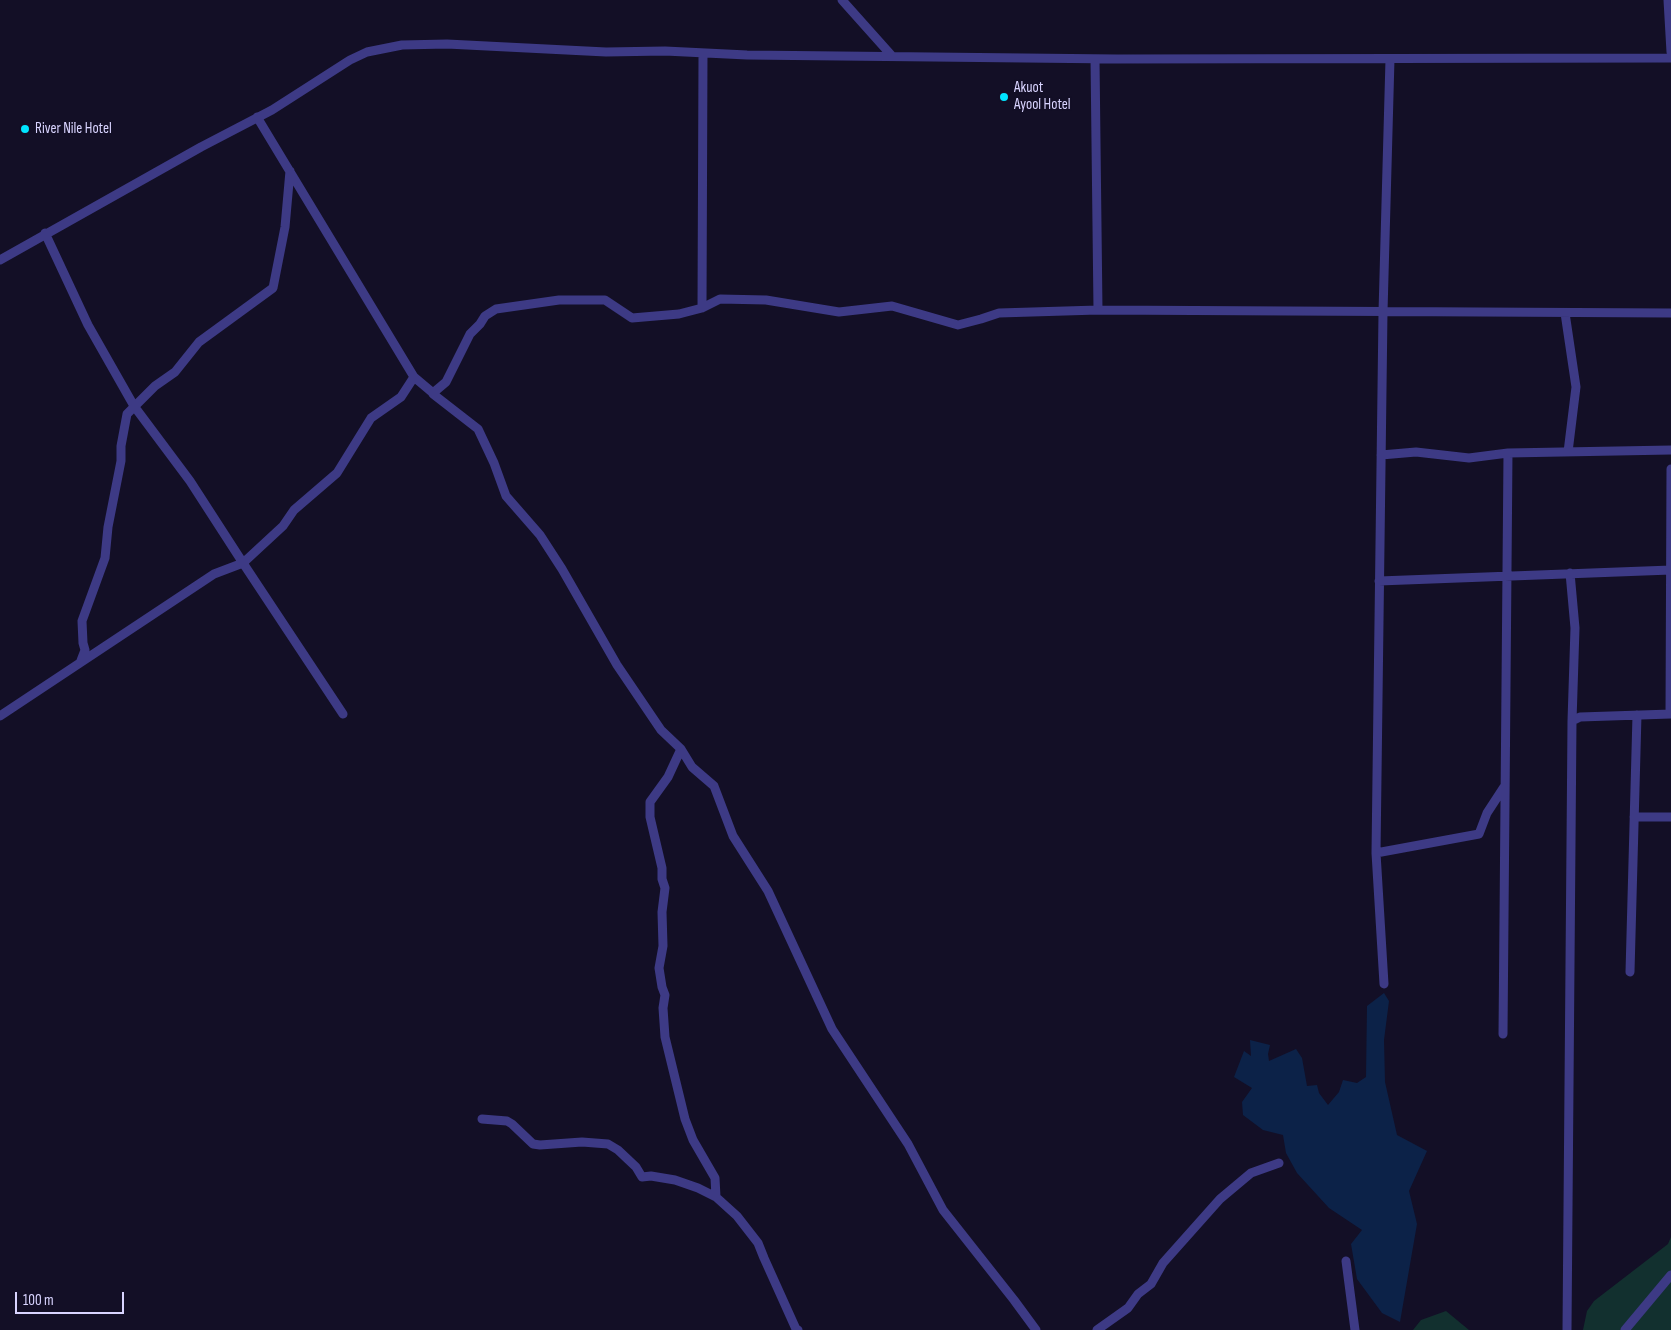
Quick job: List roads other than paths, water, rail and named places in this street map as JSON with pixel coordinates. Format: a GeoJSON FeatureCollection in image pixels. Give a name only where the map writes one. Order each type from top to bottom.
{"type":"FeatureCollection","features":[{"type":"Feature","properties":{"kind":"street"},"geometry":{"type":"LineString","coordinates":[[842,0],[892,56]]}},
{"type":"Feature","properties":{"kind":"street"},"geometry":{"type":"LineString","coordinates":[[1668,0],[1671,52]]}},
{"type":"Feature","properties":{"kind":"street"},"geometry":{"type":"LineString","coordinates":[[0,260],[227,132],[272,110],[350,60],[366,52],[402,45],[447,44],[606,52],[665,51],[703,54],[1096,59],[1671,58]]}},
{"type":"Feature","properties":{"kind":"street"},"geometry":{"type":"LineString","coordinates":[[702,308],[703,54]]}},
{"type":"Feature","properties":{"kind":"street"},"geometry":{"type":"LineString","coordinates":[[1096,59],[1098,310]]}},
{"type":"Feature","properties":{"kind":"street"},"geometry":{"type":"LineString","coordinates":[[1384,984],[1376,853],[1383,312],[1390,59]]}},
{"type":"Feature","properties":{"kind":"street"},"geometry":{"type":"LineString","coordinates":[[257,117],[414,377],[478,429],[506,496],[540,535],[567,577],[617,665],[661,730],[681,749],[692,768],[714,786],[733,836],[768,891],[832,1029],[908,1144],[943,1210],[1036,1330]]}},
{"type":"Feature","properties":{"kind":"street"},"geometry":{"type":"LineString","coordinates":[[80,664],[85,650],[82,621],[105,558],[108,527],[121,460],[121,446],[126,414],[175,372],[198,342],[273,288],[285,226],[290,171]]}},
{"type":"Feature","properties":{"kind":"street"},"geometry":{"type":"LineString","coordinates":[[45,233],[88,325],[134,406],[190,481],[343,714]]}},
{"type":"Feature","properties":{"kind":"street"},"geometry":{"type":"LineString","coordinates":[[433,393],[446,382],[470,334],[485,316],[496,309],[559,300],[605,300],[632,318],[679,314],[702,308],[720,299],[766,300],[839,312],[892,306],[958,325],[999,313],[1098,310],[1671,313]]}},
{"type":"Feature","properties":{"kind":"street"},"geometry":{"type":"LineString","coordinates":[[1565,313],[1576,387],[1568,452]]}},
{"type":"Feature","properties":{"kind":"street"},"geometry":{"type":"LineString","coordinates":[[0,716],[214,574],[243,563],[283,526],[294,510],[337,473],[371,418],[401,397],[414,377]]}},
{"type":"Feature","properties":{"kind":"street"},"geometry":{"type":"LineString","coordinates":[[1381,455],[1416,452],[1469,458],[1508,453],[1671,450]]}},
{"type":"Feature","properties":{"kind":"street"},"geometry":{"type":"LineString","coordinates":[[1503,1034],[1508,453]]}},
{"type":"Feature","properties":{"kind":"street"},"geometry":{"type":"LineString","coordinates":[[1572,721],[1580,717],[1671,714],[1671,469]]}},
{"type":"Feature","properties":{"kind":"street"},"geometry":{"type":"LineString","coordinates":[[1380,581],[1671,570]]}},
{"type":"Feature","properties":{"kind":"street"},"geometry":{"type":"LineString","coordinates":[[1567,1330],[1572,721],[1575,628],[1570,573]]}},
{"type":"Feature","properties":{"kind":"street"},"geometry":{"type":"LineString","coordinates":[[1630,972],[1637,715]]}},
{"type":"Feature","properties":{"kind":"street"},"geometry":{"type":"LineString","coordinates":[[681,749],[668,777],[650,802],[650,817],[665,888],[662,912],[663,946],[659,968],[665,995],[663,1008],[665,1036],[685,1119],[693,1140],[715,1178],[716,1198]]}},
{"type":"Feature","properties":{"kind":"street"},"geometry":{"type":"LineString","coordinates":[[1376,853],[1479,834],[1487,813],[1504,787]]}},
{"type":"Feature","properties":{"kind":"street"},"geometry":{"type":"LineString","coordinates":[[1634,817],[1671,817]]}},
{"type":"Feature","properties":{"kind":"street"},"geometry":{"type":"LineString","coordinates":[[482,1119],[507,1121],[533,1144],[582,1142],[608,1144],[618,1150],[636,1167],[642,1177],[651,1176],[675,1180],[698,1188],[716,1198],[737,1216],[758,1243],[798,1330]]}},
{"type":"Feature","properties":{"kind":"street"},"geometry":{"type":"LineString","coordinates":[[1097,1330],[1128,1308],[1138,1294],[1151,1284],[1163,1262],[1220,1199],[1250,1172],[1279,1164]]}},
{"type":"Feature","properties":{"kind":"street"},"geometry":{"type":"LineString","coordinates":[[1346,1261],[1355,1330]]}},
{"type":"Feature","properties":{"kind":"street"},"geometry":{"type":"LineString","coordinates":[[1626,1330],[1671,1275]]}},
{"type":"Feature","properties":{"kind":"water"},"geometry":{"type":"Polygon","coordinates":[[[1384,993],[1389,1001],[1384,1040],[1385,1082],[1397,1135],[1427,1151],[1409,1191],[1417,1224],[1400,1322],[1382,1313],[1357,1279],[1351,1244],[1362,1230],[1329,1208],[1297,1173],[1286,1153],[1283,1135],[1263,1130],[1243,1115],[1242,1102],[1252,1088],[1234,1077],[1244,1051],[1251,1056],[1250,1040],[1270,1045],[1269,1061],[1296,1049],[1302,1058],[1307,1086],[1317,1085],[1319,1093],[1328,1105],[1339,1092],[1343,1080],[1357,1083],[1366,1077],[1367,1006],[1384,993]]]}},
{"type":"Feature","properties":{"kind":"place","name":"Akuot Ayool Hotel"},"geometry":{"type":"Point","coordinates":[1004,97]}},
{"type":"Feature","properties":{"kind":"place","name":"River Nile Hotel"},"geometry":{"type":"Point","coordinates":[25,129]}}]}
